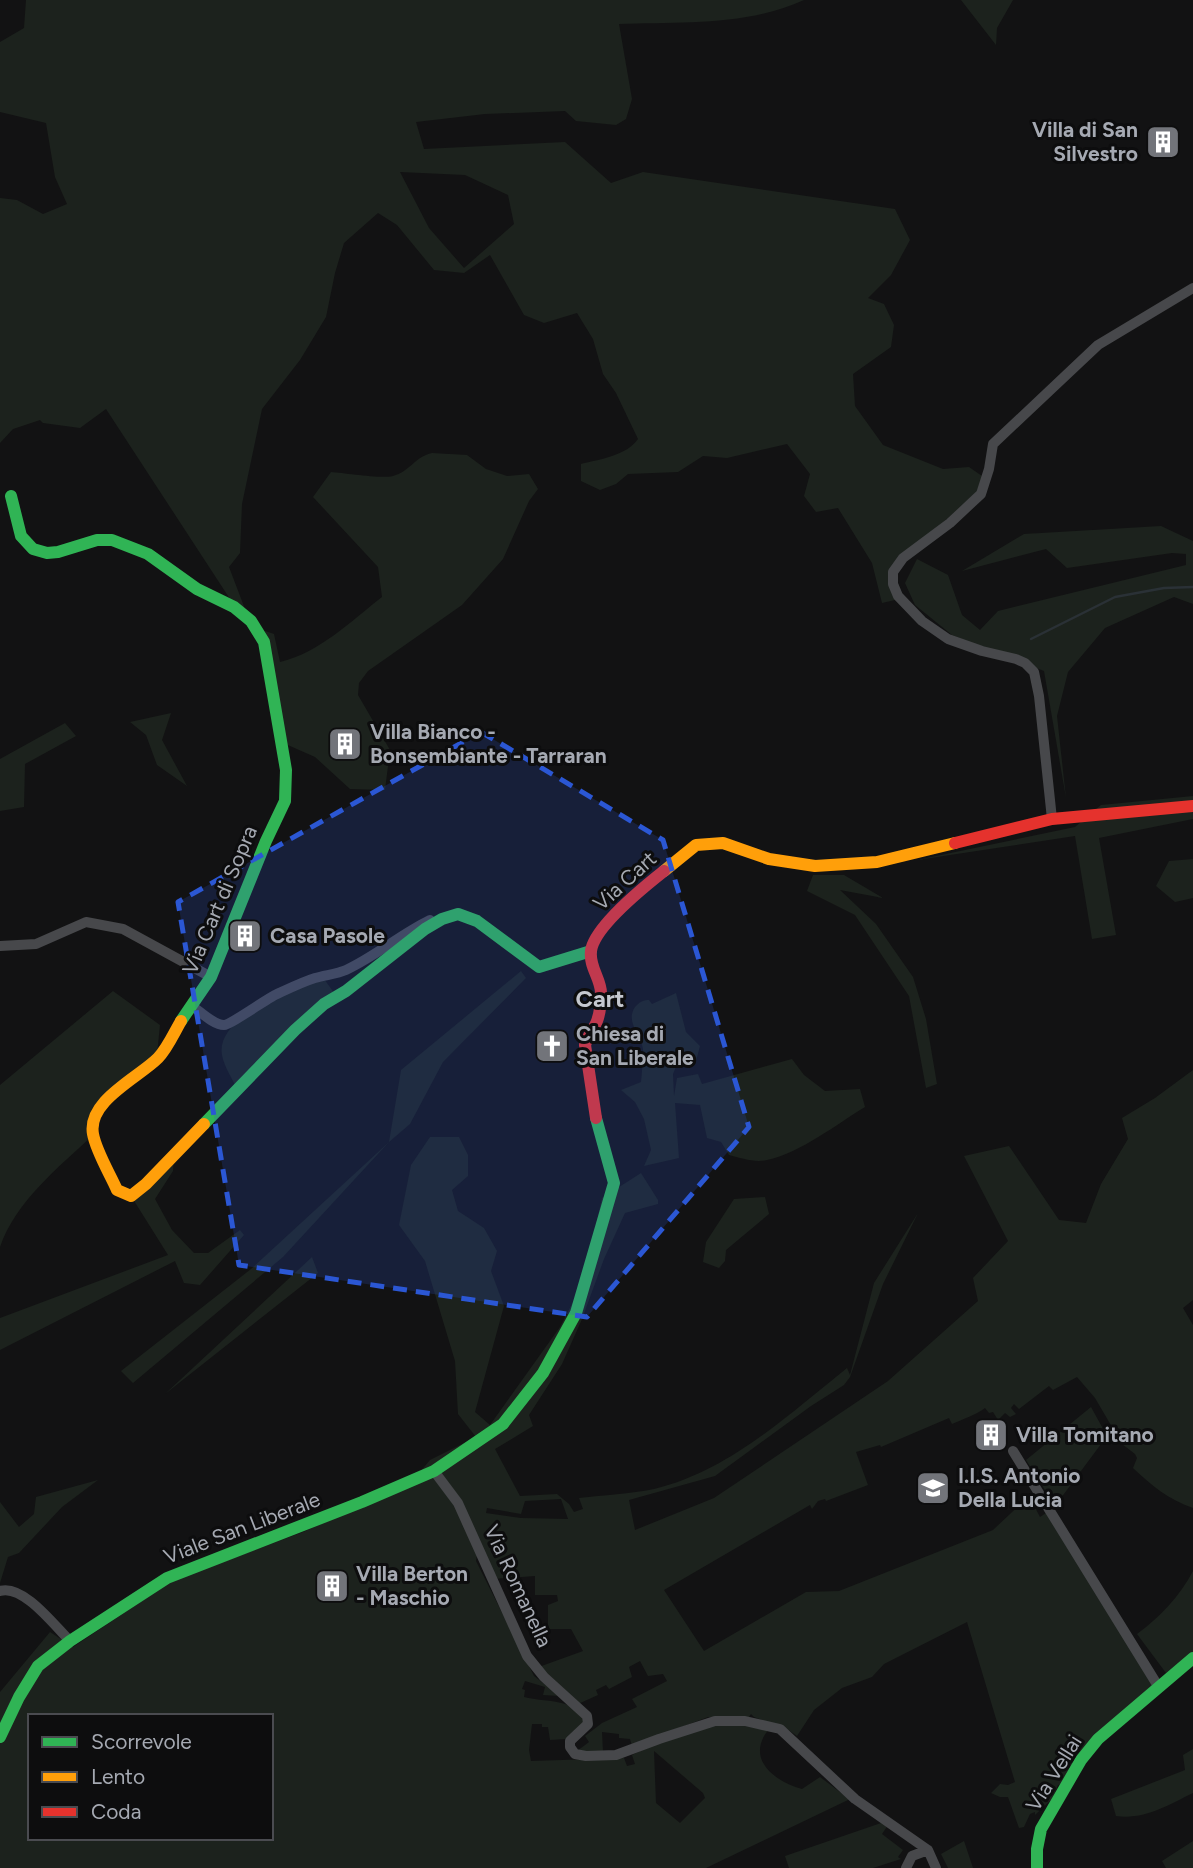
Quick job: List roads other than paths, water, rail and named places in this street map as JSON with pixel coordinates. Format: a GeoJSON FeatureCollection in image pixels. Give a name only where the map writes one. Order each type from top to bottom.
{"type":"FeatureCollection","features":[{"type":"Feature","properties":{"kind":"street"},"geometry":{"type":"LineString","coordinates":[[1052,819],[1034,672],[1016,659],[948,639],[922,621],[898,596],[893,584],[893,572],[903,558],[950,523],[981,494],[993,444],[1031,408],[1098,345],[1193,288]]}},
{"type":"Feature","properties":{"kind":"street","name":"Via Cart di Sopra"},"geometry":{"type":"LineString","coordinates":[[11,496],[20,536],[33,549],[58,552],[97,540],[112,540],[148,554],[197,589],[234,607],[251,621],[264,642],[286,770],[285,801],[211,977],[159,1057],[98,1108],[93,1121],[93,1135],[117,1190],[131,1196],[146,1184],[295,1030],[324,1004],[346,992],[425,929],[458,914]]}},
{"type":"Feature","properties":{"kind":"street","name":"Via Cart"},"geometry":{"type":"LineString","coordinates":[[591,951],[596,935],[641,889],[696,845],[723,843],[769,859],[815,866],[877,862],[1052,819],[1193,806]]}},
{"type":"Feature","properties":{"kind":"street"},"geometry":{"type":"LineString","coordinates":[[192,1006],[220,1024],[230,1024],[277,994],[316,978],[342,972],[383,950],[414,928],[445,915],[458,914],[477,921],[539,967],[591,951],[592,967],[601,991],[597,1022],[584,1045],[595,1111],[614,1183],[576,1313],[543,1373],[503,1424],[434,1471]]}},
{"type":"Feature","properties":{"kind":"street"},"geometry":{"type":"LineString","coordinates":[[0,946],[36,944],[86,922],[123,929],[211,977]]}},
{"type":"Feature","properties":{"kind":"street"},"geometry":{"type":"LineString","coordinates":[[1013,1451],[1158,1686]]}},
{"type":"Feature","properties":{"kind":"street","name":"Viale San Liberale"},"geometry":{"type":"LineString","coordinates":[[0,1737],[19,1697],[38,1666],[70,1641],[167,1577],[362,1502],[434,1471]]}},
{"type":"Feature","properties":{"kind":"street","name":"Via Romanella"},"geometry":{"type":"LineString","coordinates":[[434,1471],[458,1503],[527,1656],[544,1678],[587,1716],[588,1724],[570,1741],[570,1747],[575,1754],[616,1755],[715,1721],[745,1721],[780,1729],[855,1799],[928,1850]]}},
{"type":"Feature","properties":{"kind":"street"},"geometry":{"type":"LineString","coordinates":[[0,1591],[7,1589],[24,1595],[70,1641]]}},
{"type":"Feature","properties":{"kind":"street","name":"Via Vellai"},"geometry":{"type":"LineString","coordinates":[[1037,1868],[1041,1829],[1081,1760],[1098,1739],[1193,1658]]}},
{"type":"Feature","properties":{"kind":"street"},"geometry":{"type":"LineString","coordinates":[[906,1868],[912,1856],[928,1850],[936,1868]]}},
{"type":"Feature","properties":{"kind":"waterway"},"geometry":{"type":"LineString","coordinates":[[1031,639],[1115,597],[1164,588],[1193,587]]}},
{"type":"Feature","properties":{"kind":"place","name":"Villa di San Silvestro"},"geometry":{"type":"Point","coordinates":[1163,142]}},
{"type":"Feature","properties":{"kind":"place","name":"Villa Bianco - Bonsembiante - Tarraran"},"geometry":{"type":"Point","coordinates":[345,744]}},
{"type":"Feature","properties":{"kind":"place","name":"Casa Pasole"},"geometry":{"type":"Point","coordinates":[245,936]}},
{"type":"Feature","properties":{"kind":"place","name":"Chiesa di San Liberale"},"geometry":{"type":"Point","coordinates":[552,1046]}},
{"type":"Feature","properties":{"kind":"place","name":"Villa Tomitano"},"geometry":{"type":"Point","coordinates":[991,1435]}},
{"type":"Feature","properties":{"kind":"place","name":"I.I.S. Antonio Della Lucia"},"geometry":{"type":"Point","coordinates":[933,1488]}},
{"type":"Feature","properties":{"kind":"place","name":"Villa Berton - Maschio"},"geometry":{"type":"Point","coordinates":[332,1586]}},
{"type":"Feature","properties":{"kind":"district","name":"Cart"},"geometry":{"type":"Point","coordinates":[600,999]}}]}
